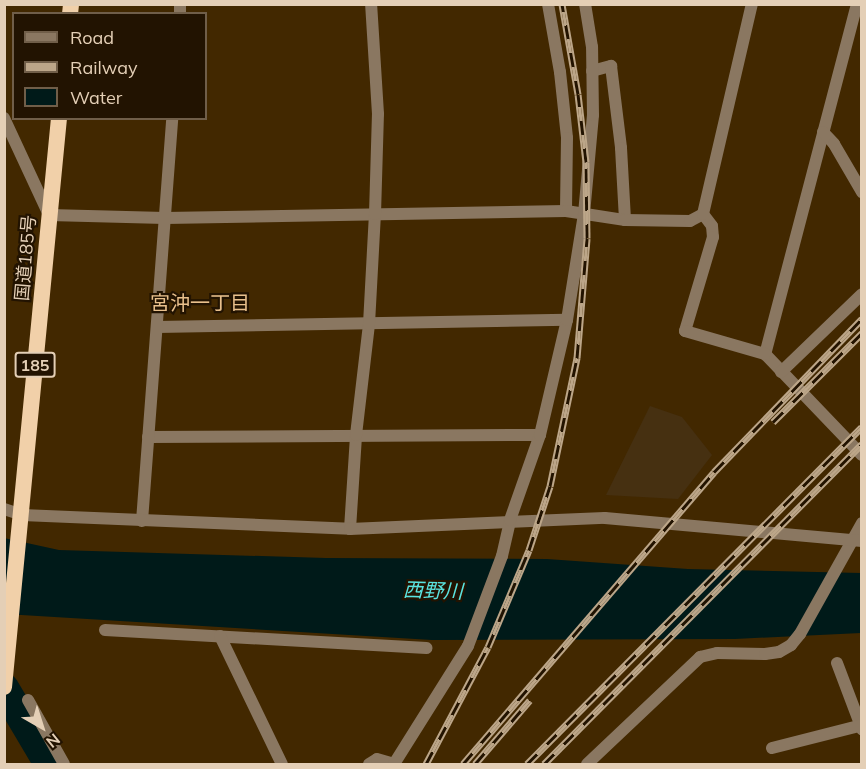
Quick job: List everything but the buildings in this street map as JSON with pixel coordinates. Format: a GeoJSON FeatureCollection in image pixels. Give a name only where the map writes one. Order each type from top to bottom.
{"type":"FeatureCollection","features":[{"type":"Feature","properties":{"kind":"highway","name":"国道185号"},"geometry":{"type":"LineString","coordinates":[[6,679],[59,120]]}},
{"type":"Feature","properties":{"kind":"street"},"geometry":{"type":"LineString","coordinates":[[350,529],[356,435],[369,324],[375,214],[378,114],[371,4]]}},
{"type":"Feature","properties":{"kind":"street"},"geometry":{"type":"LineString","coordinates":[[548,4],[560,72],[567,138],[566,211]]}},
{"type":"Feature","properties":{"kind":"street"},"geometry":{"type":"LineString","coordinates":[[369,765],[376,759],[394,764],[468,646],[502,556],[510,520],[540,435],[567,320],[584,214],[593,115],[592,46],[585,4]]}},
{"type":"Feature","properties":{"kind":"street"},"geometry":{"type":"LineString","coordinates":[[4,118],[49,215],[165,218],[566,211],[625,220],[690,221],[703,214],[752,4]]}},
{"type":"Feature","properties":{"kind":"street"},"geometry":{"type":"LineString","coordinates":[[765,354],[823,132],[857,13]]}},
{"type":"Feature","properties":{"kind":"street"},"geometry":{"type":"LineString","coordinates":[[592,71],[611,66],[621,148],[625,220]]}},
{"type":"Feature","properties":{"kind":"street"},"geometry":{"type":"LineString","coordinates":[[142,521],[172,120]]}},
{"type":"Feature","properties":{"kind":"street"},"geometry":{"type":"LineString","coordinates":[[823,132],[834,144],[861,192]]}},
{"type":"Feature","properties":{"kind":"street"},"geometry":{"type":"LineString","coordinates":[[703,214],[712,226],[713,237],[685,331],[765,354],[861,455]]}},
{"type":"Feature","properties":{"kind":"street"},"geometry":{"type":"LineString","coordinates":[[781,372],[861,294]]}},
{"type":"Feature","properties":{"kind":"street"},"geometry":{"type":"LineString","coordinates":[[157,327],[567,320]]}},
{"type":"Feature","properties":{"kind":"street"},"geometry":{"type":"LineString","coordinates":[[148,437],[540,435]]}},
{"type":"Feature","properties":{"kind":"street"},"geometry":{"type":"LineString","coordinates":[[4,509],[22,515],[350,529],[471,525],[510,520],[605,518],[857,541]]}},
{"type":"Feature","properties":{"kind":"street"},"geometry":{"type":"LineString","coordinates":[[587,765],[700,657],[717,653],[765,654],[779,652],[791,645],[800,634],[837,566],[857,541],[861,523]]}},
{"type":"Feature","properties":{"kind":"street"},"geometry":{"type":"LineString","coordinates":[[105,630],[426,648]]}},
{"type":"Feature","properties":{"kind":"street"},"geometry":{"type":"LineString","coordinates":[[219,636],[282,765]]}},
{"type":"Feature","properties":{"kind":"street"},"geometry":{"type":"LineString","coordinates":[[772,748],[860,728],[837,663]]}},
{"type":"Feature","properties":{"kind":"street"},"geometry":{"type":"LineString","coordinates":[[28,700],[64,765]]}},
{"type":"Feature","properties":{"kind":"shaded area"},"geometry":{"type":"Polygon","coordinates":[[[650,406],[682,417],[712,455],[678,499],[606,495],[650,406]]]}},
{"type":"Feature","properties":{"kind":"water","name":"西野川"},"geometry":{"type":"Polygon","coordinates":[[[4,538],[59,550],[326,558],[547,559],[688,569],[861,573],[861,633],[735,639],[432,640],[5,614],[4,538]]]}},
{"type":"Feature","properties":{"kind":"waterway"},"geometry":{"type":"LineString","coordinates":[[4,688],[49,764]]}},
{"type":"Feature","properties":{"kind":"railway"},"geometry":{"type":"LineString","coordinates":[[426,764],[488,647],[529,550],[550,486],[577,358],[587,238],[586,162],[578,94],[562,4]]}},
{"type":"Feature","properties":{"kind":"railway"},"geometry":{"type":"LineString","coordinates":[[463,764],[714,472],[862,319]]}},
{"type":"Feature","properties":{"kind":"railway"},"geometry":{"type":"LineString","coordinates":[[773,422],[862,333]]}},
{"type":"Feature","properties":{"kind":"railway"},"geometry":{"type":"LineString","coordinates":[[527,764],[862,427]]}},
{"type":"Feature","properties":{"kind":"railway"},"geometry":{"type":"LineString","coordinates":[[544,764],[862,444]]}},
{"type":"Feature","properties":{"kind":"railway"},"geometry":{"type":"LineString","coordinates":[[475,764],[530,700]]}},
{"type":"Feature","properties":{"kind":"district","name":"宮沖一丁目"},"geometry":{"type":"Point","coordinates":[200,302]}}]}
